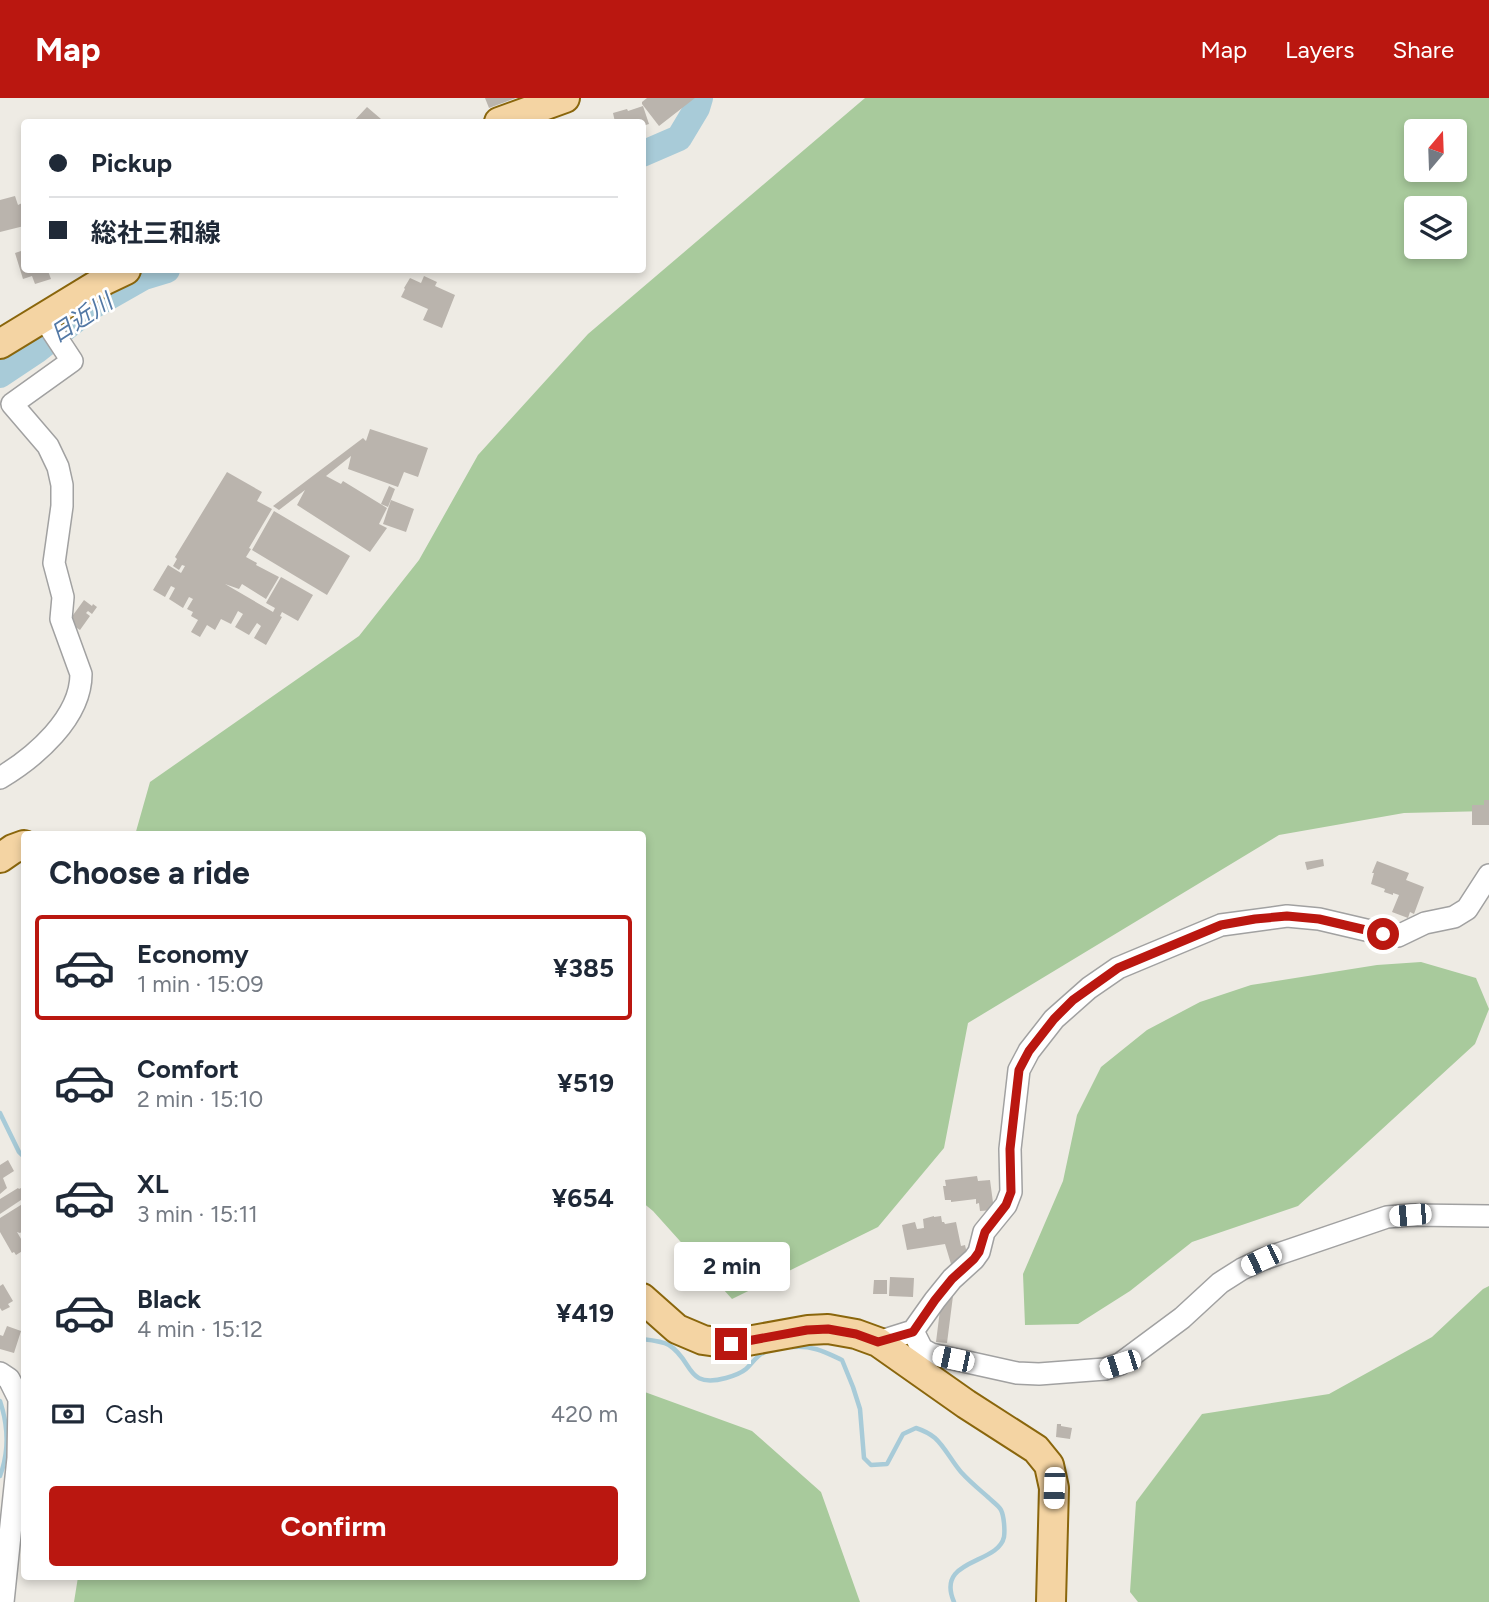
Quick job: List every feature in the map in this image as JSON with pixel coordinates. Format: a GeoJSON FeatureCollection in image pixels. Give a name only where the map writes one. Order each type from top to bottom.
{"type":"FeatureCollection","features":[{"type":"Feature","properties":{"kind":"main road"},"geometry":{"type":"LineString","coordinates":[[507,119],[565,98]]}},
{"type":"Feature","properties":{"kind":"main road"},"geometry":{"type":"LineString","coordinates":[[0,344],[46,322],[105,280],[120,273]]}},
{"type":"Feature","properties":{"kind":"main road"},"geometry":{"type":"LineString","coordinates":[[0,858],[21,846]]}},
{"type":"Feature","properties":{"kind":"main road"},"geometry":{"type":"LineString","coordinates":[[646,1302],[677,1329],[704,1340],[731,1344],[807,1330],[828,1329],[856,1334],[878,1342],[1036,1449],[1049,1465],[1054,1488],[1051,1602]]}},
{"type":"Feature","properties":{"kind":"street"},"geometry":{"type":"LineString","coordinates":[[0,778],[47,743],[70,713],[81,684],[81,674],[61,619],[63,597],[54,563],[62,506],[62,485],[58,467],[48,446],[12,404],[72,361],[46,322]]}},
{"type":"Feature","properties":{"kind":"street"},"geometry":{"type":"LineString","coordinates":[[878,1342],[913,1332],[952,1279],[979,1252],[985,1232],[1006,1205],[1011,1192],[1010,1149],[1019,1070],[1029,1051],[1054,1019],[1081,994],[1118,968],[1221,925],[1287,916],[1319,919],[1398,936],[1425,923],[1454,917],[1467,909],[1489,875]]}},
{"type":"Feature","properties":{"kind":"street"},"geometry":{"type":"LineString","coordinates":[[913,1332],[922,1349],[931,1354],[1017,1373],[1105,1369],[1120,1364],[1182,1318],[1220,1283],[1261,1260],[1387,1217],[1489,1216]]}},
{"type":"Feature","properties":{"kind":"street"},"geometry":{"type":"LineString","coordinates":[[0,1373],[9,1379],[19,1399],[18,1458],[3,1602]]}},
{"type":"Feature","properties":{"kind":"green space"},"geometry":{"type":"Polygon","coordinates":[[[865,98],[1489,98],[1489,811],[1404,813],[1279,835],[968,1023],[944,1148],[878,1227],[732,1299],[646,1205],[646,831],[136,831],[150,782],[359,636],[419,560],[478,455],[588,334],[865,98]]]}},
{"type":"Feature","properties":{"kind":"green space"},"geometry":{"type":"Polygon","coordinates":[[[1421,962],[1476,978],[1489,1009],[1475,1044],[1298,1206],[1192,1242],[1130,1291],[1078,1324],[1025,1325],[1023,1274],[1063,1181],[1077,1115],[1101,1067],[1147,1030],[1200,1002],[1251,985],[1377,965],[1421,962]]]}},
{"type":"Feature","properties":{"kind":"green space"},"geometry":{"type":"Polygon","coordinates":[[[1489,1286],[1489,1602],[1138,1602],[1130,1592],[1136,1502],[1202,1414],[1329,1394],[1432,1337],[1489,1286]]]}},
{"type":"Feature","properties":{"kind":"green space"},"geometry":{"type":"Polygon","coordinates":[[[646,1392],[752,1431],[821,1492],[860,1602],[74,1602],[78,1580],[646,1580],[646,1392]]]}},
{"type":"Feature","properties":{"kind":"building"},"geometry":{"type":"Polygon","coordinates":[[[485,98],[516,98],[489,108],[485,98]]]}},
{"type":"Feature","properties":{"kind":"building"},"geometry":{"type":"Polygon","coordinates":[[[647,98],[695,98],[659,126],[642,104],[647,98]]]}},
{"type":"Feature","properties":{"kind":"building"},"geometry":{"type":"Polygon","coordinates":[[[643,106],[649,124],[646,125],[646,119],[614,119],[613,113],[627,109],[628,111],[643,106]]]}},
{"type":"Feature","properties":{"kind":"building"},"geometry":{"type":"Polygon","coordinates":[[[367,107],[381,119],[356,119],[367,107]]]}},
{"type":"Feature","properties":{"kind":"building"},"geometry":{"type":"Polygon","coordinates":[[[15,196],[18,205],[21,204],[21,227],[0,232],[0,200],[15,196]]]}},
{"type":"Feature","properties":{"kind":"building"},"geometry":{"type":"Polygon","coordinates":[[[21,251],[21,272],[15,253],[21,251]]]}},
{"type":"Feature","properties":{"kind":"building"},"geometry":{"type":"Polygon","coordinates":[[[21,273],[49,273],[51,279],[35,284],[32,276],[23,279],[21,273]]]}},
{"type":"Feature","properties":{"kind":"building"},"geometry":{"type":"Polygon","coordinates":[[[424,276],[437,282],[435,286],[455,295],[442,328],[423,320],[428,309],[401,297],[410,278],[421,283],[424,276]]]}},
{"type":"Feature","properties":{"kind":"building"},"geometry":{"type":"Polygon","coordinates":[[[370,429],[428,448],[418,477],[404,472],[398,487],[348,469],[351,456],[326,476],[341,484],[343,481],[387,508],[379,524],[387,528],[370,552],[297,505],[305,490],[279,510],[273,506],[363,438],[366,441],[370,429]]]}},
{"type":"Feature","properties":{"kind":"building"},"geometry":{"type":"Polygon","coordinates":[[[227,472],[262,492],[257,501],[272,509],[246,557],[279,577],[266,599],[242,584],[239,589],[225,584],[273,612],[275,608],[266,603],[281,577],[313,595],[298,621],[282,612],[282,617],[266,645],[254,638],[261,626],[257,623],[249,635],[235,627],[243,614],[238,611],[231,624],[221,619],[215,630],[207,625],[200,637],[191,632],[198,620],[191,616],[193,612],[187,609],[193,599],[189,597],[183,608],[169,599],[175,588],[171,586],[165,597],[153,590],[168,565],[181,573],[185,566],[182,565],[179,570],[173,566],[177,559],[175,557],[227,472]]]}},
{"type":"Feature","properties":{"kind":"building"},"geometry":{"type":"Polygon","coordinates":[[[389,486],[395,489],[388,507],[381,504],[389,486]]]}},
{"type":"Feature","properties":{"kind":"building"},"geometry":{"type":"Polygon","coordinates":[[[391,500],[414,509],[406,532],[383,524],[391,500]]]}},
{"type":"Feature","properties":{"kind":"building"},"geometry":{"type":"Polygon","coordinates":[[[274,511],[350,556],[327,595],[252,550],[274,511]]]}},
{"type":"Feature","properties":{"kind":"building"},"geometry":{"type":"Polygon","coordinates":[[[84,600],[97,607],[92,614],[88,611],[86,613],[90,616],[80,630],[68,622],[84,600]]]}},
{"type":"Feature","properties":{"kind":"building"},"geometry":{"type":"Polygon","coordinates":[[[1484,800],[1489,800],[1489,825],[1472,825],[1472,805],[1484,805],[1484,800]]]}},
{"type":"Feature","properties":{"kind":"building"},"geometry":{"type":"Polygon","coordinates":[[[1323,859],[1324,866],[1307,870],[1305,862],[1323,859]]]}},
{"type":"Feature","properties":{"kind":"building"},"geometry":{"type":"Polygon","coordinates":[[[1377,861],[1409,873],[1406,880],[1424,887],[1414,914],[1410,912],[1408,918],[1392,912],[1399,895],[1384,892],[1385,889],[1371,884],[1377,861]]]}},
{"type":"Feature","properties":{"kind":"building"},"geometry":{"type":"Polygon","coordinates":[[[8,1160],[14,1171],[3,1178],[7,1188],[0,1194],[0,1165],[8,1160]]]}},
{"type":"Feature","properties":{"kind":"building"},"geometry":{"type":"Polygon","coordinates":[[[977,1176],[978,1181],[990,1180],[994,1210],[980,1211],[976,1199],[951,1202],[945,1200],[945,1180],[977,1176]]]}},
{"type":"Feature","properties":{"kind":"building"},"geometry":{"type":"Polygon","coordinates":[[[21,1188],[21,1200],[0,1214],[0,1199],[21,1188]]]}},
{"type":"Feature","properties":{"kind":"building"},"geometry":{"type":"Polygon","coordinates":[[[21,1205],[21,1232],[17,1232],[21,1239],[21,1252],[16,1255],[12,1253],[0,1232],[0,1218],[21,1205]]]}},
{"type":"Feature","properties":{"kind":"building"},"geometry":{"type":"Polygon","coordinates":[[[941,1216],[945,1224],[956,1222],[961,1246],[965,1245],[968,1258],[966,1262],[951,1264],[945,1244],[907,1250],[902,1225],[915,1222],[917,1229],[924,1228],[923,1219],[941,1216]]]}},
{"type":"Feature","properties":{"kind":"building"},"geometry":{"type":"Polygon","coordinates":[[[890,1277],[914,1278],[913,1297],[889,1296],[890,1277]]]}},
{"type":"Feature","properties":{"kind":"building"},"geometry":{"type":"Polygon","coordinates":[[[874,1280],[887,1280],[887,1294],[873,1294],[874,1280]]]}},
{"type":"Feature","properties":{"kind":"building"},"geometry":{"type":"Polygon","coordinates":[[[3,1284],[13,1301],[8,1304],[10,1307],[2,1311],[0,1286],[3,1284]]]}},
{"type":"Feature","properties":{"kind":"building"},"geometry":{"type":"Polygon","coordinates":[[[945,1296],[953,1296],[947,1343],[936,1342],[941,1302],[945,1296]]]}},
{"type":"Feature","properties":{"kind":"building"},"geometry":{"type":"Polygon","coordinates":[[[7,1326],[21,1331],[14,1353],[0,1349],[0,1335],[3,1336],[7,1326]]]}},
{"type":"Feature","properties":{"kind":"building"},"geometry":{"type":"Polygon","coordinates":[[[1057,1424],[1072,1428],[1070,1439],[1056,1437],[1057,1424]]]}},
{"type":"Feature","properties":{"kind":"waterway","name":"日近川"},"geometry":{"type":"LineString","coordinates":[[646,152],[679,138],[700,98]]}},
{"type":"Feature","properties":{"kind":"waterway","name":"日近川"},"geometry":{"type":"LineString","coordinates":[[0,375],[36,351],[93,306],[144,277],[157,273]]}},
{"type":"Feature","properties":{"kind":"waterway"},"geometry":{"type":"LineString","coordinates":[[0,1113],[21,1154]]}},
{"type":"Feature","properties":{"kind":"waterway"},"geometry":{"type":"LineString","coordinates":[[646,1340],[669,1345],[683,1358],[692,1372],[703,1380],[739,1374],[760,1354],[767,1351]]}},
{"type":"Feature","properties":{"kind":"waterway"},"geometry":{"type":"LineString","coordinates":[[792,1347],[812,1348],[842,1360],[860,1409],[864,1458],[871,1465],[887,1464],[903,1434],[916,1428],[935,1438],[971,1483],[1000,1508],[1004,1519],[1004,1537],[991,1553],[960,1569],[953,1577],[950,1588],[954,1602]]}},
{"type":"Feature","properties":{"kind":"waterway"},"geometry":{"type":"LineString","coordinates":[[0,1401],[6,1438],[5,1458],[0,1476]]}},
{"type":"Feature","properties":{"kind":"route"},"geometry":{"type":"LineString","coordinates":[[731,1344],[807,1330],[828,1329],[856,1334],[878,1342],[913,1332],[952,1279],[974,1259],[985,1232],[1006,1205],[1011,1192],[1010,1149],[1019,1070],[1029,1051],[1073,1000],[1118,968],[1221,925],[1255,919],[1287,916],[1319,919],[1383,934]]}}]}
